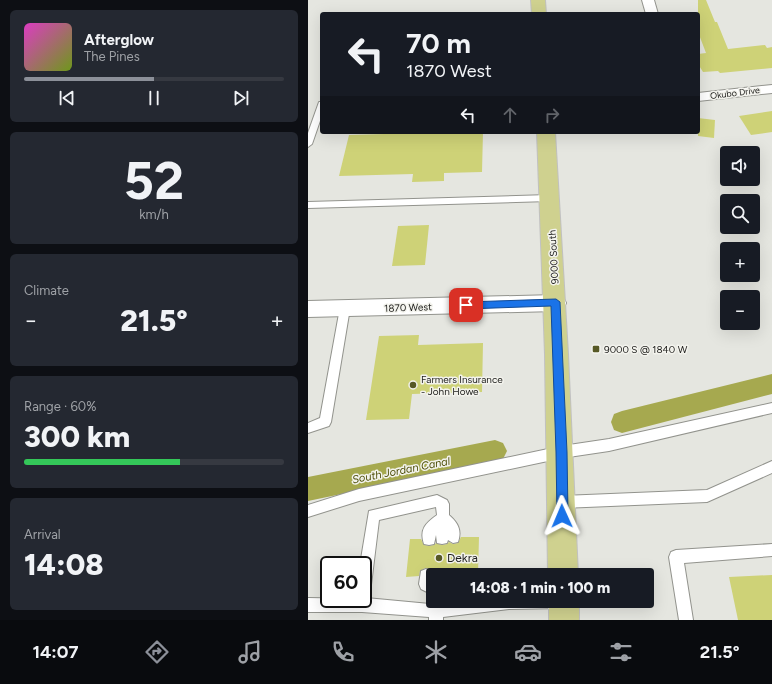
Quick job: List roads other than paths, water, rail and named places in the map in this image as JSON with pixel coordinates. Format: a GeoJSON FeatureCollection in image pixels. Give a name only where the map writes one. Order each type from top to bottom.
{"type":"FeatureCollection","features":[{"type":"Feature","properties":{"kind":"main road"},"geometry":{"type":"LineString","coordinates":[[538,0],[539,12]]}},
{"type":"Feature","properties":{"kind":"main road","name":"9000 South"},"geometry":{"type":"LineString","coordinates":[[546,134],[556,302],[562,452],[563,568]]}},
{"type":"Feature","properties":{"kind":"main road"},"geometry":{"type":"LineString","coordinates":[[564,608],[564,620]]}},
{"type":"Feature","properties":{"kind":"street"},"geometry":{"type":"LineString","coordinates":[[648,0],[651,12]]}},
{"type":"Feature","properties":{"kind":"street","name":"Okubo Drive"},"geometry":{"type":"LineString","coordinates":[[700,97],[772,88]]}},
{"type":"Feature","properties":{"kind":"street","name":"1870 West"},"geometry":{"type":"LineString","coordinates":[[308,309],[556,302]]}},
{"type":"Feature","properties":{"kind":"lane"},"geometry":{"type":"LineString","coordinates":[[308,144],[320,114]]}},
{"type":"Feature","properties":{"kind":"lane"},"geometry":{"type":"LineString","coordinates":[[308,205],[549,198]]}},
{"type":"Feature","properties":{"kind":"lane"},"geometry":{"type":"LineString","coordinates":[[308,428],[325,422],[345,308]]}},
{"type":"Feature","properties":{"kind":"lane"},"geometry":{"type":"LineString","coordinates":[[308,511],[359,495],[562,452],[610,445],[772,408]]}},
{"type":"Feature","properties":{"kind":"lane"},"geometry":{"type":"LineString","coordinates":[[562,502],[707,496],[772,467]]}},
{"type":"Feature","properties":{"kind":"lane"},"geometry":{"type":"LineString","coordinates":[[367,556],[372,515],[437,501],[443,504],[443,518]]}},
{"type":"Feature","properties":{"kind":"lane"},"geometry":{"type":"LineString","coordinates":[[443,518],[453,526],[441,538],[430,528],[443,518]]}},
{"type":"Feature","properties":{"kind":"lane"},"geometry":{"type":"LineString","coordinates":[[686,620],[676,557],[772,550]]}},
{"type":"Feature","properties":{"kind":"lane"},"geometry":{"type":"LineString","coordinates":[[372,601],[437,611],[461,608]]}},
{"type":"Feature","properties":{"kind":"lane"},"geometry":{"type":"LineString","coordinates":[[308,605],[320,604]]}},
{"type":"Feature","properties":{"kind":"waterway","name":"South Jordan Canal"},"geometry":{"type":"LineString","coordinates":[[622,422],[772,384]]}},
{"type":"Feature","properties":{"kind":"waterway","name":"South Jordan Canal"},"geometry":{"type":"LineString","coordinates":[[308,489],[495,451]]}},
{"type":"Feature","properties":{"kind":"place","name":"9000 S @ 1840 W"},"geometry":{"type":"Point","coordinates":[596,349]}},
{"type":"Feature","properties":{"kind":"place","name":"Farmers Insurance - John Howe"},"geometry":{"type":"Point","coordinates":[413,385]}},
{"type":"Feature","properties":{"kind":"place","name":"Dekra"},"geometry":{"type":"Point","coordinates":[439,558]}}]}
